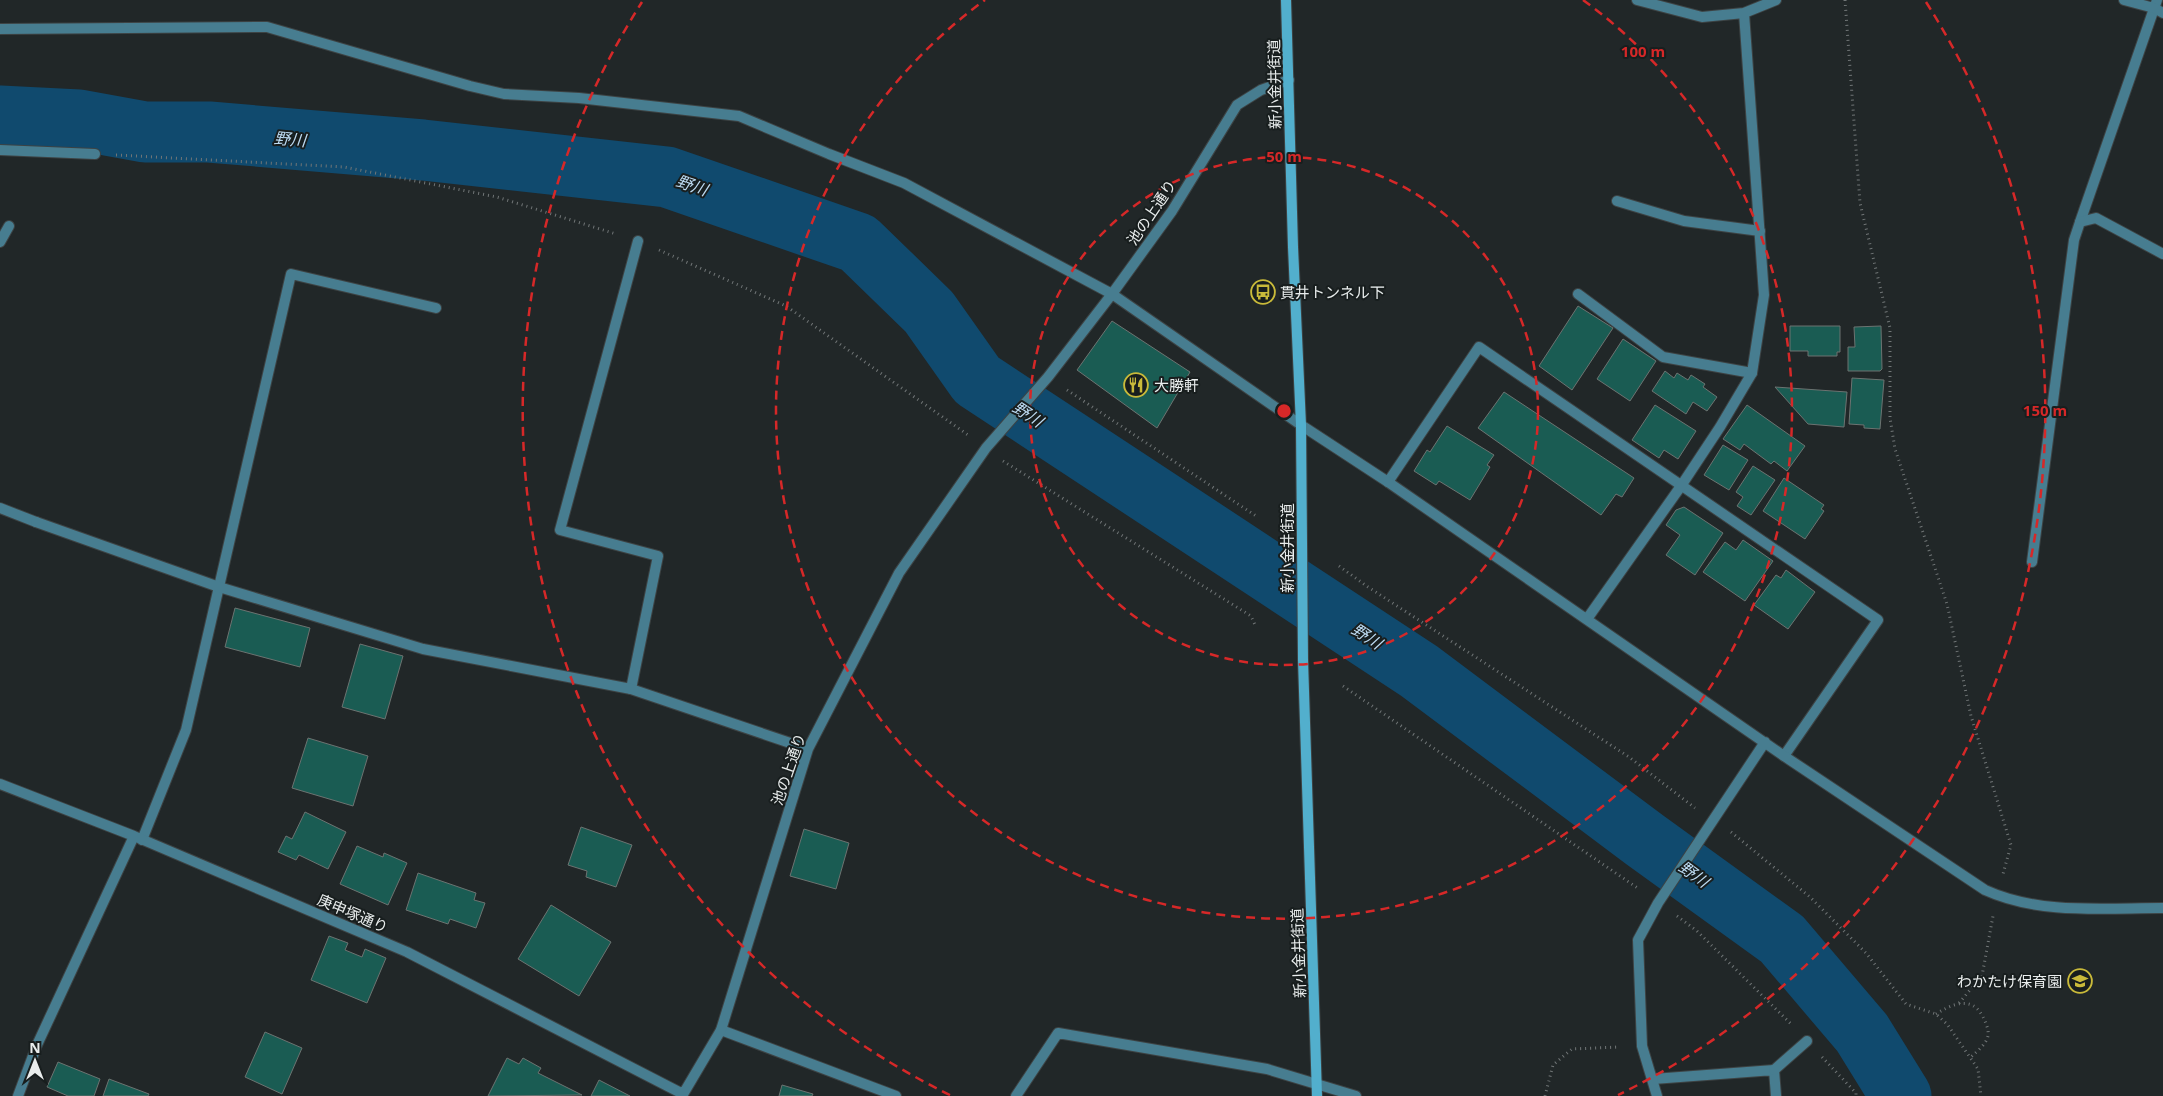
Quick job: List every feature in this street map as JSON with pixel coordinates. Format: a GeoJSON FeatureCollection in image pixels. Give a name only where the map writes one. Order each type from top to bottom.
{"type":"FeatureCollection","features":[{"type":"Feature","properties":{"kind":"main road","name":"新小金井街道"},"geometry":{"type":"LineString","coordinates":[[1286,0],[1293,247],[1301,425],[1303,660],[1317,1096]]}},
{"type":"Feature","properties":{"kind":"street"},"geometry":{"type":"LineString","coordinates":[[1637,0],[1659,3],[1702,17],[1744,13],[1776,0]]}},
{"type":"Feature","properties":{"kind":"street"},"geometry":{"type":"LineString","coordinates":[[2032,562],[2074,240],[2158,7],[2124,0]]}},
{"type":"Feature","properties":{"kind":"street"},"geometry":{"type":"LineString","coordinates":[[1587,619],[1681,486],[1720,427],[1752,373],[1764,295],[1744,13]]}},
{"type":"Feature","properties":{"kind":"street"},"geometry":{"type":"LineString","coordinates":[[0,28],[267,27],[470,86],[504,94],[588,99],[740,116],[829,154],[904,183],[1112,294],[1784,756],[1985,890],[1996,895],[2048,907],[2163,908]]}},
{"type":"Feature","properties":{"kind":"street","name":"池の上通り"},"geometry":{"type":"LineString","coordinates":[[683,1095],[721,1030],[808,749],[899,572],[986,448],[1048,377],[1112,294],[1172,211],[1237,105],[1261,90],[1288,80]]}},
{"type":"Feature","properties":{"kind":"street"},"geometry":{"type":"LineString","coordinates":[[0,150],[95,154]]}},
{"type":"Feature","properties":{"kind":"street"},"geometry":{"type":"LineString","coordinates":[[1617,201],[1684,220],[1760,231]]}},
{"type":"Feature","properties":{"kind":"street"},"geometry":{"type":"LineString","coordinates":[[2080,222],[2096,218],[2163,254]]}},
{"type":"Feature","properties":{"kind":"street"},"geometry":{"type":"LineString","coordinates":[[0,242],[8,226]]}},
{"type":"Feature","properties":{"kind":"street"},"geometry":{"type":"LineString","coordinates":[[631,689],[658,556],[560,530],[638,241]]}},
{"type":"Feature","properties":{"kind":"street"},"geometry":{"type":"LineString","coordinates":[[18,1096],[36,1044],[138,838],[186,730],[291,274],[436,308]]}},
{"type":"Feature","properties":{"kind":"street"},"geometry":{"type":"LineString","coordinates":[[1578,294],[1664,357],[1752,373]]}},
{"type":"Feature","properties":{"kind":"street"},"geometry":{"type":"LineString","coordinates":[[1388,482],[1479,347],[1878,620],[1784,756]]}},
{"type":"Feature","properties":{"kind":"street"},"geometry":{"type":"LineString","coordinates":[[0,508],[219,587],[423,649],[631,689],[808,749]]}},
{"type":"Feature","properties":{"kind":"street"},"geometry":{"type":"LineString","coordinates":[[1657,1096],[1642,1046],[1638,940],[1658,903],[1765,742]]}},
{"type":"Feature","properties":{"kind":"street","name":"庚申塚通り"},"geometry":{"type":"LineString","coordinates":[[0,784],[138,838],[407,952],[683,1095]]}},
{"type":"Feature","properties":{"kind":"street"},"geometry":{"type":"LineString","coordinates":[[721,1030],[896,1096]]}},
{"type":"Feature","properties":{"kind":"street"},"geometry":{"type":"LineString","coordinates":[[1016,1096],[1058,1033],[1267,1069],[1356,1096]]}},
{"type":"Feature","properties":{"kind":"street"},"geometry":{"type":"LineString","coordinates":[[1653,1080],[1774,1070],[1807,1041]]}},
{"type":"Feature","properties":{"kind":"street"},"geometry":{"type":"LineString","coordinates":[[1774,1070],[1776,1096]]}},
{"type":"Feature","properties":{"kind":"path"},"geometry":{"type":"LineString","coordinates":[[1845,0],[1860,203],[1876,261],[1890,328],[1890,418],[1894,449],[1947,604],[1971,716],[2011,845],[1996,895],[1982,976],[1959,1003]]}},
{"type":"Feature","properties":{"kind":"path"},"geometry":{"type":"LineString","coordinates":[[95,154],[344,167],[497,198],[638,241],[786,306],[1006,463],[1251,616],[1256,627]]}},
{"type":"Feature","properties":{"kind":"path"},"geometry":{"type":"LineString","coordinates":[[1048,377],[1256,516]]}},
{"type":"Feature","properties":{"kind":"path"},"geometry":{"type":"LineString","coordinates":[[1339,566],[1368,587],[1628,757],[1712,822],[1735,834],[1810,897],[1866,953],[1906,1004],[1936,1014],[1947,1024],[1978,1069],[1981,1096]]}},
{"type":"Feature","properties":{"kind":"path"},"geometry":{"type":"LineString","coordinates":[[1343,686],[1696,931],[1807,1041],[1856,1093],[1856,1096]]}},
{"type":"Feature","properties":{"kind":"path"},"geometry":{"type":"LineString","coordinates":[[1936,1014],[1951,1005],[1959,1003],[1970,1004],[1980,1012],[1986,1024],[1988,1036],[1981,1047],[1970,1058]]}},
{"type":"Feature","properties":{"kind":"path"},"geometry":{"type":"LineString","coordinates":[[1545,1096],[1553,1065],[1572,1049],[1642,1046]]}},
{"type":"Feature","properties":{"kind":"building"},"geometry":{"type":"Polygon","coordinates":[[[1578,306],[1613,328],[1572,390],[1539,366],[1578,306]]]}},
{"type":"Feature","properties":{"kind":"building"},"geometry":{"type":"Polygon","coordinates":[[[1112,321],[1190,372],[1157,428],[1077,370],[1112,321]]]}},
{"type":"Feature","properties":{"kind":"building"},"geometry":{"type":"Polygon","coordinates":[[[1790,326],[1840,326],[1840,352],[1837,352],[1837,356],[1808,356],[1808,351],[1790,351],[1790,326]]]}},
{"type":"Feature","properties":{"kind":"building"},"geometry":{"type":"Polygon","coordinates":[[[1881,326],[1882,369],[1880,371],[1848,371],[1848,347],[1855,347],[1854,327],[1881,326]]]}},
{"type":"Feature","properties":{"kind":"building"},"geometry":{"type":"Polygon","coordinates":[[[1623,339],[1656,361],[1630,401],[1597,379],[1623,339]]]}},
{"type":"Feature","properties":{"kind":"building"},"geometry":{"type":"Polygon","coordinates":[[[1665,371],[1674,378],[1677,373],[1688,380],[1691,375],[1705,384],[1703,387],[1717,397],[1707,411],[1693,402],[1686,414],[1652,391],[1665,371]]]}},
{"type":"Feature","properties":{"kind":"building"},"geometry":{"type":"Polygon","coordinates":[[[1852,378],[1884,380],[1880,429],[1864,428],[1864,425],[1849,424],[1852,378]]]}},
{"type":"Feature","properties":{"kind":"building"},"geometry":{"type":"Polygon","coordinates":[[[1775,387],[1847,392],[1844,427],[1808,424],[1775,387]]]}},
{"type":"Feature","properties":{"kind":"building"},"geometry":{"type":"Polygon","coordinates":[[[1504,392],[1634,478],[1622,497],[1616,494],[1601,515],[1478,428],[1504,392]]]}},
{"type":"Feature","properties":{"kind":"building"},"geometry":{"type":"Polygon","coordinates":[[[1655,405],[1696,431],[1678,459],[1664,450],[1659,458],[1632,440],[1655,405]]]}},
{"type":"Feature","properties":{"kind":"building"},"geometry":{"type":"Polygon","coordinates":[[[1747,405],[1805,446],[1787,471],[1774,461],[1771,464],[1744,444],[1740,450],[1723,439],[1747,405]]]}},
{"type":"Feature","properties":{"kind":"building"},"geometry":{"type":"Polygon","coordinates":[[[1447,426],[1494,455],[1487,465],[1490,467],[1470,500],[1439,481],[1436,485],[1414,471],[1427,450],[1430,452],[1447,426]]]}},
{"type":"Feature","properties":{"kind":"building"},"geometry":{"type":"Polygon","coordinates":[[[1723,445],[1748,460],[1729,490],[1704,475],[1723,445]]]}},
{"type":"Feature","properties":{"kind":"building"},"geometry":{"type":"Polygon","coordinates":[[[1753,466],[1775,480],[1751,515],[1737,506],[1743,497],[1736,492],[1753,466]]]}},
{"type":"Feature","properties":{"kind":"building"},"geometry":{"type":"Polygon","coordinates":[[[1784,478],[1824,505],[1821,509],[1824,511],[1805,539],[1763,511],[1784,478]]]}},
{"type":"Feature","properties":{"kind":"building"},"geometry":{"type":"Polygon","coordinates":[[[1684,507],[1723,533],[1695,575],[1666,555],[1680,535],[1666,525],[1676,510],[1684,507]]]}},
{"type":"Feature","properties":{"kind":"building"},"geometry":{"type":"Polygon","coordinates":[[[1743,540],[1773,561],[1745,601],[1703,572],[1725,542],[1736,550],[1743,540]]]}},
{"type":"Feature","properties":{"kind":"building"},"geometry":{"type":"Polygon","coordinates":[[[1786,570],[1815,592],[1788,629],[1754,605],[1776,575],[1781,578],[1786,570]]]}},
{"type":"Feature","properties":{"kind":"building"},"geometry":{"type":"Polygon","coordinates":[[[235,608],[310,628],[300,667],[225,647],[235,608]]]}},
{"type":"Feature","properties":{"kind":"building"},"geometry":{"type":"Polygon","coordinates":[[[360,644],[403,656],[385,719],[342,707],[360,644]]]}},
{"type":"Feature","properties":{"kind":"building"},"geometry":{"type":"Polygon","coordinates":[[[308,738],[368,756],[353,806],[292,788],[308,738]]]}},
{"type":"Feature","properties":{"kind":"building"},"geometry":{"type":"Polygon","coordinates":[[[305,812],[346,832],[328,869],[299,855],[296,860],[278,852],[286,836],[292,839],[305,812]]]}},
{"type":"Feature","properties":{"kind":"building"},"geometry":{"type":"Polygon","coordinates":[[[581,827],[632,845],[616,887],[586,877],[587,871],[568,865],[581,827]]]}},
{"type":"Feature","properties":{"kind":"building"},"geometry":{"type":"Polygon","coordinates":[[[804,829],[849,843],[836,889],[790,876],[804,829]]]}},
{"type":"Feature","properties":{"kind":"building"},"geometry":{"type":"Polygon","coordinates":[[[357,846],[383,857],[384,853],[407,863],[388,905],[340,884],[357,846]]]}},
{"type":"Feature","properties":{"kind":"building"},"geometry":{"type":"Polygon","coordinates":[[[418,873],[476,893],[474,900],[485,903],[476,928],[450,919],[448,924],[406,910],[418,873]]]}},
{"type":"Feature","properties":{"kind":"building"},"geometry":{"type":"Polygon","coordinates":[[[551,905],[611,942],[579,996],[518,959],[551,905]]]}},
{"type":"Feature","properties":{"kind":"building"},"geometry":{"type":"Polygon","coordinates":[[[329,936],[348,943],[345,950],[362,957],[365,949],[386,958],[367,1003],[311,980],[329,936]]]}},
{"type":"Feature","properties":{"kind":"building"},"geometry":{"type":"Polygon","coordinates":[[[265,1032],[302,1048],[282,1094],[245,1077],[265,1032]]]}},
{"type":"Feature","properties":{"kind":"building"},"geometry":{"type":"Polygon","coordinates":[[[507,1058],[519,1064],[523,1058],[541,1068],[538,1073],[582,1095],[488,1096],[507,1058]]]}},
{"type":"Feature","properties":{"kind":"building"},"geometry":{"type":"Polygon","coordinates":[[[58,1062],[100,1079],[94,1096],[68,1096],[47,1087],[58,1062]]]}},
{"type":"Feature","properties":{"kind":"building"},"geometry":{"type":"Polygon","coordinates":[[[109,1079],[149,1094],[148,1096],[103,1096],[109,1079]]]}},
{"type":"Feature","properties":{"kind":"building"},"geometry":{"type":"Polygon","coordinates":[[[599,1080],[630,1096],[591,1096],[599,1080]]]}},
{"type":"Feature","properties":{"kind":"building"},"geometry":{"type":"Polygon","coordinates":[[[782,1085],[813,1094],[812,1096],[779,1096],[782,1085]]]}},
{"type":"Feature","properties":{"kind":"waterway","name":"野川"},"geometry":{"type":"LineString","coordinates":[[0,116],[79,120],[145,132],[209,132],[423,150],[667,177],[858,243],[929,312],[977,380],[1419,671],[1645,840],[1782,939],[1862,1033],[1901,1096]]}},
{"type":"Feature","properties":{"kind":"place","name":"貫井トンネル下"},"geometry":{"type":"Point","coordinates":[1263,292]}},
{"type":"Feature","properties":{"kind":"place","name":"大勝軒"},"geometry":{"type":"Point","coordinates":[1136,385]}},
{"type":"Feature","properties":{"kind":"place","name":"わかたけ保育園"},"geometry":{"type":"Point","coordinates":[2080,981]}}]}
